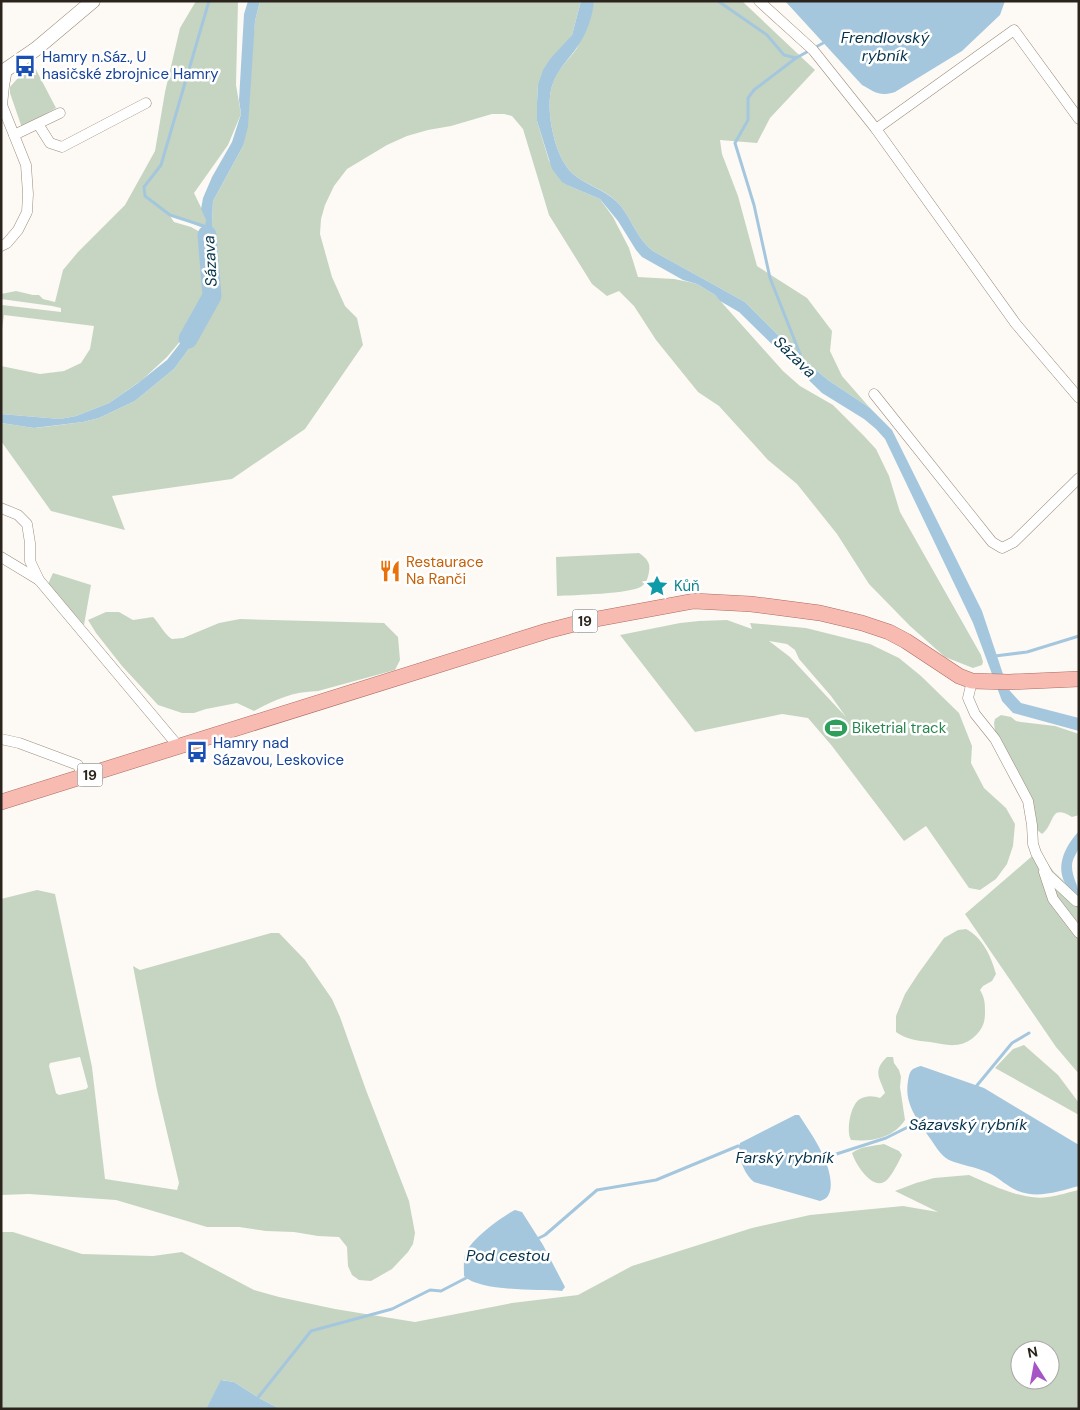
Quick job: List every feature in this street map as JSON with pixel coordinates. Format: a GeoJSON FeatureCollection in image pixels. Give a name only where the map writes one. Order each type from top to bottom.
{"type":"FeatureCollection","features":[{"type":"Feature","properties":{"kind":"main road","name":"19"},"geometry":{"type":"LineString","coordinates":[[1,802],[547,631],[586,621],[694,601],[751,604],[820,613],[862,622],[889,632],[906,641],[958,676],[972,681],[1010,682],[1079,679]]}},
{"type":"Feature","properties":{"kind":"street"},"geometry":{"type":"LineString","coordinates":[[1,246],[7,243],[18,230],[27,212],[28,194],[26,165],[2,106],[4,71],[36,49],[93,1]]}},
{"type":"Feature","properties":{"kind":"street"},"geometry":{"type":"LineString","coordinates":[[758,1],[813,50],[876,129],[1016,324],[1079,398]]}},
{"type":"Feature","properties":{"kind":"street"},"geometry":{"type":"LineString","coordinates":[[876,129],[1014,30],[1079,119]]}},
{"type":"Feature","properties":{"kind":"street"},"geometry":{"type":"LineString","coordinates":[[38,124],[50,143],[62,147],[146,103]]}},
{"type":"Feature","properties":{"kind":"street"},"geometry":{"type":"LineString","coordinates":[[14,135],[60,112]]}},
{"type":"Feature","properties":{"kind":"street"},"geometry":{"type":"LineString","coordinates":[[874,394],[992,542],[1002,548],[1014,542],[1079,478]]}},
{"type":"Feature","properties":{"kind":"street"},"geometry":{"type":"LineString","coordinates":[[1,508],[18,515],[27,524],[30,561],[39,580],[178,747]]}},
{"type":"Feature","properties":{"kind":"street"},"geometry":{"type":"LineString","coordinates":[[1,557],[39,580]]}},
{"type":"Feature","properties":{"kind":"street"},"geometry":{"type":"LineString","coordinates":[[972,681],[968,698],[975,714],[995,739],[1028,801],[1033,844],[1053,899],[1079,933]]}},
{"type":"Feature","properties":{"kind":"street"},"geometry":{"type":"LineString","coordinates":[[1,739],[19,743],[78,765],[83,777]]}},
{"type":"Feature","properties":{"kind":"street"},"geometry":{"type":"LineString","coordinates":[[1042,866],[1048,875],[1079,901]]}},
{"type":"Feature","properties":{"kind":"green space"},"geometry":{"type":"Polygon","coordinates":[[[196,1],[238,1],[236,85],[241,114],[228,145],[194,193],[207,220],[205,229],[168,213],[174,222],[200,232],[211,265],[212,292],[207,309],[167,357],[142,380],[109,403],[76,416],[60,419],[1,414],[1,366],[40,374],[64,371],[81,363],[90,349],[94,326],[4,315],[1,336],[2,305],[61,312],[61,308],[1,299],[1,294],[16,291],[39,295],[43,299],[55,302],[63,270],[78,252],[125,205],[155,151],[165,92],[180,28],[196,1]]]}},
{"type":"Feature","properties":{"kind":"green space"},"geometry":{"type":"Polygon","coordinates":[[[260,1],[581,1],[572,35],[538,85],[537,121],[549,161],[569,186],[600,199],[613,217],[629,248],[638,277],[674,279],[689,282],[697,284],[715,295],[783,371],[800,386],[833,405],[876,449],[889,476],[900,512],[981,655],[982,665],[973,668],[945,657],[910,626],[869,584],[837,534],[797,484],[768,460],[719,406],[698,392],[656,340],[634,306],[619,291],[607,296],[592,284],[549,215],[523,129],[512,116],[504,114],[492,114],[407,136],[387,145],[347,169],[334,186],[325,205],[321,219],[320,234],[332,277],[345,306],[357,318],[363,345],[305,429],[232,479],[112,496],[125,530],[51,511],[1,441],[1,423],[34,428],[83,422],[99,418],[135,401],[174,369],[188,350],[215,305],[213,201],[243,146],[255,21],[260,1]]]}},
{"type":"Feature","properties":{"kind":"green space"},"geometry":{"type":"Polygon","coordinates":[[[594,1],[742,1],[815,70],[770,118],[757,143],[720,140],[722,154],[738,196],[757,266],[807,298],[832,331],[830,351],[842,376],[870,408],[828,380],[798,355],[745,302],[653,251],[642,240],[617,202],[577,177],[566,165],[560,155],[553,132],[550,96],[556,75],[579,44],[594,1]]]}},
{"type":"Feature","properties":{"kind":"green space"},"geometry":{"type":"Polygon","coordinates":[[[32,62],[56,108],[22,128],[10,93],[10,87],[32,62]]]}},
{"type":"Feature","properties":{"kind":"green space"},"geometry":{"type":"Polygon","coordinates":[[[639,553],[649,563],[648,578],[642,586],[627,591],[557,596],[556,557],[639,553]]]}},
{"type":"Feature","properties":{"kind":"green space"},"geometry":{"type":"Polygon","coordinates":[[[53,573],[91,585],[84,625],[48,584],[53,573]]]}},
{"type":"Feature","properties":{"kind":"green space"},"geometry":{"type":"Polygon","coordinates":[[[106,612],[119,612],[133,620],[153,617],[172,639],[183,638],[219,623],[240,619],[384,623],[398,637],[400,660],[395,670],[318,691],[292,695],[254,711],[237,703],[194,713],[182,713],[158,705],[122,666],[96,633],[88,620],[106,612]]]}},
{"type":"Feature","properties":{"kind":"green space"},"geometry":{"type":"Polygon","coordinates":[[[727,620],[752,629],[750,623],[806,628],[870,644],[899,658],[921,676],[959,713],[972,746],[971,763],[984,788],[1006,808],[1015,824],[1013,846],[1007,864],[996,879],[980,890],[969,888],[926,826],[904,841],[832,746],[808,718],[782,714],[695,732],[620,635],[699,621],[727,620]],[[769,641],[790,657],[846,717],[831,696],[799,659],[795,650],[787,644],[769,641]]]}},
{"type":"Feature","properties":{"kind":"green space"},"geometry":{"type":"Polygon","coordinates":[[[1001,715],[1011,717],[1016,721],[1055,726],[1079,734],[1079,815],[1072,817],[1065,813],[1056,813],[1042,834],[1036,829],[1010,758],[995,731],[995,719],[1001,715]]]}},
{"type":"Feature","properties":{"kind":"green space"},"geometry":{"type":"Polygon","coordinates":[[[1038,851],[1054,872],[1079,895],[1079,1074],[1056,1047],[965,914],[1038,851]]]}},
{"type":"Feature","properties":{"kind":"green space"},"geometry":{"type":"Polygon","coordinates":[[[37,890],[55,894],[92,1067],[105,1179],[177,1190],[179,1183],[157,1090],[133,966],[140,970],[271,933],[279,933],[305,960],[332,999],[340,1017],[409,1201],[415,1233],[413,1244],[408,1252],[392,1269],[371,1281],[359,1280],[352,1275],[348,1266],[347,1247],[339,1237],[239,1227],[207,1227],[116,1200],[29,1194],[1,1195],[1,899],[37,890]],[[80,1057],[50,1063],[49,1066],[56,1093],[59,1095],[88,1087],[80,1057]]]}},
{"type":"Feature","properties":{"kind":"green space"},"geometry":{"type":"Polygon","coordinates":[[[966,929],[977,937],[986,948],[996,974],[992,981],[980,990],[984,998],[985,1007],[981,1029],[969,1041],[958,1045],[912,1039],[896,1032],[896,1016],[905,994],[918,974],[944,938],[958,930],[966,929]]]}},
{"type":"Feature","properties":{"kind":"green space"},"geometry":{"type":"Polygon","coordinates":[[[1024,1045],[1058,1075],[1079,1103],[1079,1115],[995,1068],[1013,1049],[1024,1045]]]}},
{"type":"Feature","properties":{"kind":"green space"},"geometry":{"type":"Polygon","coordinates":[[[887,1057],[893,1057],[901,1077],[900,1087],[905,1120],[894,1131],[881,1138],[851,1140],[849,1131],[850,1118],[857,1102],[868,1096],[880,1098],[885,1093],[878,1071],[882,1062],[887,1057]]]}},
{"type":"Feature","properties":{"kind":"green space"},"geometry":{"type":"Polygon","coordinates":[[[884,1144],[899,1151],[902,1155],[889,1178],[879,1183],[869,1179],[864,1174],[852,1153],[863,1148],[884,1144]]]}},
{"type":"Feature","properties":{"kind":"green space"},"geometry":{"type":"Polygon","coordinates":[[[969,1175],[1028,1197],[1038,1198],[1079,1190],[1079,1409],[280,1409],[234,1382],[222,1380],[206,1409],[1,1409],[1,1232],[13,1232],[82,1254],[153,1256],[182,1252],[254,1290],[335,1309],[415,1322],[512,1303],[578,1295],[632,1266],[752,1228],[810,1215],[903,1206],[938,1212],[895,1191],[934,1178],[969,1175]]]}},
{"type":"Feature","properties":{"kind":"water"},"geometry":{"type":"Polygon","coordinates":[[[248,1],[260,1],[255,21],[248,127],[243,146],[213,201],[212,222],[218,295],[215,305],[188,350],[174,369],[135,401],[99,418],[83,422],[34,428],[1,423],[1,414],[60,419],[76,416],[109,403],[167,360],[207,309],[212,292],[211,265],[203,240],[202,228],[205,228],[206,220],[201,209],[203,198],[212,177],[232,142],[241,114],[239,100],[244,14],[248,1]]]}},
{"type":"Feature","properties":{"kind":"water"},"geometry":{"type":"Polygon","coordinates":[[[581,1],[594,1],[590,22],[581,41],[557,74],[550,96],[553,132],[560,155],[566,165],[577,177],[617,202],[642,240],[653,251],[745,302],[798,355],[828,380],[870,408],[892,430],[982,611],[1010,691],[1021,703],[1079,718],[1079,731],[1013,713],[1002,701],[973,623],[885,439],[876,429],[864,419],[822,393],[739,312],[697,284],[683,280],[642,257],[618,221],[600,199],[562,182],[552,169],[537,121],[538,85],[543,70],[550,59],[572,35],[581,1]]]}},
{"type":"Feature","properties":{"kind":"water","name":"Frendlovský rybník"},"geometry":{"type":"Polygon","coordinates":[[[785,1],[1005,1],[1000,15],[962,51],[895,92],[885,94],[877,93],[862,85],[785,1]]]}},
{"type":"Feature","properties":{"kind":"water"},"geometry":{"type":"Polygon","coordinates":[[[1079,831],[1079,847],[1072,866],[1079,897],[1066,885],[1061,869],[1067,848],[1079,831]]]}},
{"type":"Feature","properties":{"kind":"water","name":"Sázavský rybník"},"geometry":{"type":"Polygon","coordinates":[[[921,1066],[984,1088],[1079,1145],[1079,1186],[1041,1194],[1025,1193],[1014,1189],[989,1173],[946,1158],[920,1124],[912,1111],[908,1097],[909,1075],[913,1069],[921,1066]]]}},
{"type":"Feature","properties":{"kind":"water","name":"Farský rybník"},"geometry":{"type":"Polygon","coordinates":[[[795,1115],[799,1115],[813,1137],[823,1154],[829,1171],[831,1184],[829,1195],[820,1201],[754,1182],[750,1179],[740,1159],[740,1143],[795,1115]]]}},
{"type":"Feature","properties":{"kind":"water","name":"Pod cestou"},"geometry":{"type":"Polygon","coordinates":[[[515,1210],[522,1212],[543,1245],[565,1287],[562,1291],[496,1287],[483,1285],[464,1276],[464,1257],[469,1247],[488,1228],[515,1210]]]}},
{"type":"Feature","properties":{"kind":"water"},"geometry":{"type":"Polygon","coordinates":[[[221,1380],[234,1382],[280,1409],[206,1409],[221,1380]]]}},
{"type":"Feature","properties":{"kind":"waterway"},"geometry":{"type":"LineString","coordinates":[[207,227],[170,215],[145,196],[144,187],[161,165],[209,1]]}},
{"type":"Feature","properties":{"kind":"waterway"},"geometry":{"type":"LineString","coordinates":[[718,1],[767,35],[784,55],[796,58],[754,90],[748,98],[748,120],[735,143],[754,205],[770,278],[800,354],[801,361]]}},
{"type":"Feature","properties":{"kind":"waterway"},"geometry":{"type":"LineString","coordinates":[[796,58],[825,42]]}},
{"type":"Feature","properties":{"kind":"waterway","name":"Sázava"},"geometry":{"type":"LineString","coordinates":[[188,339],[212,296],[207,235]]}},
{"type":"Feature","properties":{"kind":"waterway"},"geometry":{"type":"LineString","coordinates":[[995,656],[1027,652],[1079,636]]}},
{"type":"Feature","properties":{"kind":"waterway"},"geometry":{"type":"LineString","coordinates":[[974,1089],[1012,1043],[1029,1033]]}},
{"type":"Feature","properties":{"kind":"waterway"},"geometry":{"type":"LineString","coordinates":[[821,1159],[886,1138],[922,1120]]}},
{"type":"Feature","properties":{"kind":"waterway"},"geometry":{"type":"LineString","coordinates":[[537,1239],[545,1235],[597,1190],[656,1180],[738,1146],[743,1147]]}},
{"type":"Feature","properties":{"kind":"waterway"},"geometry":{"type":"LineString","coordinates":[[256,1400],[311,1331],[392,1309],[430,1290],[441,1291],[468,1277]]}},
{"type":"Feature","properties":{"kind":"place","name":"Hamry n.Sáz., U hasičské zbrojnice Hamry"},"geometry":{"type":"Point","coordinates":[25,66]}},
{"type":"Feature","properties":{"kind":"place","name":"Restaurace Na Ranči"},"geometry":{"type":"Point","coordinates":[390,571]}},
{"type":"Feature","properties":{"kind":"place","name":"Kůň"},"geometry":{"type":"Point","coordinates":[657,586]}},
{"type":"Feature","properties":{"kind":"place","name":"Biketrial track"},"geometry":{"type":"Point","coordinates":[836,728]}},
{"type":"Feature","properties":{"kind":"place","name":"Hamry nad Sázavou, Leskovice"},"geometry":{"type":"Point","coordinates":[197,752]}}]}
